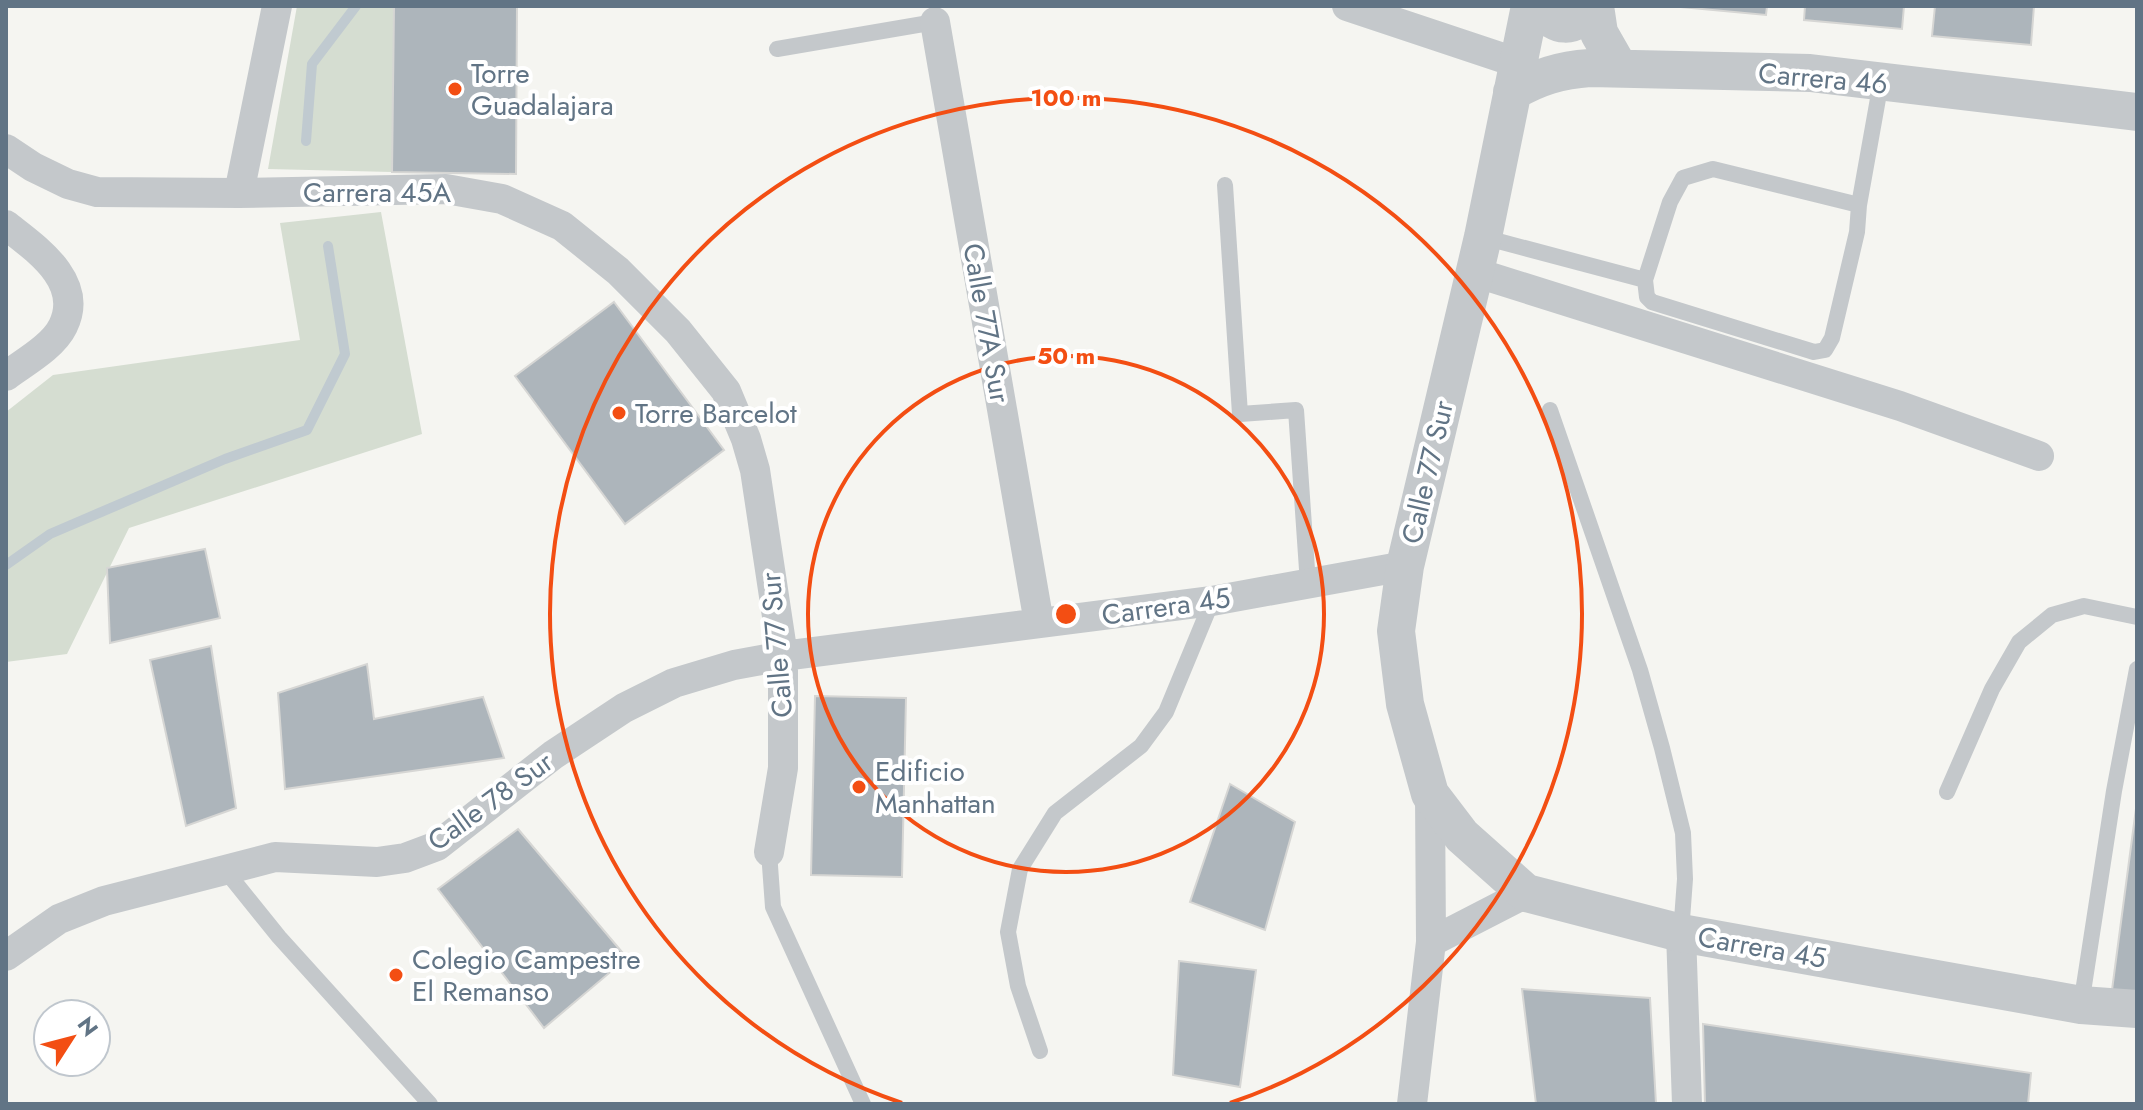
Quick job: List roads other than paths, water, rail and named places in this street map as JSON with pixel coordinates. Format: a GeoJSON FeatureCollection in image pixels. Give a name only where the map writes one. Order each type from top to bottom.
{"type":"FeatureCollection","features":[{"type":"Feature","properties":{"kind":"street"},"geometry":{"type":"LineString","coordinates":[[239,193],[277,6]]}},
{"type":"Feature","properties":{"kind":"street"},"geometry":{"type":"LineString","coordinates":[[1347,6],[1515,77]]}},
{"type":"Feature","properties":{"kind":"street","name":"Calle 77 Sur"},"geometry":{"type":"LineString","coordinates":[[1412,1104],[1431,942],[1430,794],[1405,704],[1396,631],[1405,566],[1478,255],[1530,6]]}},
{"type":"Feature","properties":{"kind":"street"},"geometry":{"type":"LineString","coordinates":[[1538,6],[1545,15],[1562,24],[1573,24],[1592,6]]}},
{"type":"Feature","properties":{"kind":"street"},"geometry":{"type":"LineString","coordinates":[[1592,6],[1599,33],[1619,68]]}},
{"type":"Feature","properties":{"kind":"street","name":"Calle 77A Sur"},"geometry":{"type":"LineString","coordinates":[[935,22],[1039,623]]}},
{"type":"Feature","properties":{"kind":"street","name":"Carrera 46"},"geometry":{"type":"LineString","coordinates":[[1515,77],[1537,77],[1562,70],[1619,68],[1810,73],[2137,112]]}},
{"type":"Feature","properties":{"kind":"street","name":"Carrera 45A"},"geometry":{"type":"LineString","coordinates":[[6,149],[33,167],[68,184],[97,192],[446,189],[502,199],[562,226],[618,271],[678,331],[726,391],[746,439]]}},
{"type":"Feature","properties":{"kind":"street"},"geometry":{"type":"LineString","coordinates":[[6,225],[44,255],[58,272],[66,289],[68,305],[63,326],[50,341],[6,376]]}},
{"type":"Feature","properties":{"kind":"street"},"geometry":{"type":"LineString","coordinates":[[1478,255],[2039,456]]}},
{"type":"Feature","properties":{"kind":"street","name":"Calle 77 Sur"},"geometry":{"type":"LineString","coordinates":[[746,439],[760,499],[783,656],[783,768],[769,852]]}},
{"type":"Feature","properties":{"kind":"street","name":"Carrera 45"},"geometry":{"type":"LineString","coordinates":[[783,656],[1212,601],[1405,566]]}},
{"type":"Feature","properties":{"kind":"street","name":"Calle 78 Sur"},"geometry":{"type":"LineString","coordinates":[[6,956],[59,919],[104,901],[275,857],[377,862],[405,858],[437,846],[553,755],[624,708],[674,683],[734,665],[783,656]]}},
{"type":"Feature","properties":{"kind":"street","name":"Carrera 45"},"geometry":{"type":"LineString","coordinates":[[1430,794],[1462,836],[1526,893],[1681,933],[2081,1005],[2137,1009]]}},
{"type":"Feature","properties":{"kind":"street"},"geometry":{"type":"LineString","coordinates":[[1431,942],[1526,893]]}},
{"type":"Feature","properties":{"kind":"street"},"geometry":{"type":"LineString","coordinates":[[1681,933],[1687,1104]]}},
{"type":"Feature","properties":{"kind":"lane"},"geometry":{"type":"LineString","coordinates":[[777,49],[935,22]]}},
{"type":"Feature","properties":{"kind":"lane"},"geometry":{"type":"LineString","coordinates":[[1859,205],[1713,169],[1683,178],[1670,202],[1645,280],[1647,297],[1652,302],[1814,352],[1825,350],[1832,338],[1857,232],[1881,82]]}},
{"type":"Feature","properties":{"kind":"lane"},"geometry":{"type":"LineString","coordinates":[[1225,185],[1240,414],[1296,410],[1308,584]]}},
{"type":"Feature","properties":{"kind":"lane"},"geometry":{"type":"LineString","coordinates":[[1478,255],[1585,266],[1645,280]]}},
{"type":"Feature","properties":{"kind":"lane"},"geometry":{"type":"LineString","coordinates":[[1550,410],[1640,670],[1662,748],[1683,833],[1685,879],[1681,933]]}},
{"type":"Feature","properties":{"kind":"lane"},"geometry":{"type":"LineString","coordinates":[[1040,1051],[1018,986],[1008,932],[1020,869],[1055,813],[1141,746],[1166,712],[1212,601]]}},
{"type":"Feature","properties":{"kind":"lane"},"geometry":{"type":"LineString","coordinates":[[1947,792],[1992,689],[2019,642],[2052,615],[2084,606],[2137,617]]}},
{"type":"Feature","properties":{"kind":"lane"},"geometry":{"type":"LineString","coordinates":[[2081,1005],[2114,791],[2137,669]]}},
{"type":"Feature","properties":{"kind":"lane"},"geometry":{"type":"LineString","coordinates":[[769,852],[773,907],[863,1104]]}},
{"type":"Feature","properties":{"kind":"lane"},"geometry":{"type":"LineString","coordinates":[[225,870],[279,937],[430,1104]]}},
{"type":"Feature","properties":{"kind":"waterway"},"geometry":{"type":"LineString","coordinates":[[306,141],[312,64],[356,6]]}},
{"type":"Feature","properties":{"kind":"waterway"},"geometry":{"type":"LineString","coordinates":[[6,565],[50,534],[225,459],[307,430],[345,354],[328,246]]}},
{"type":"Feature","properties":{"kind":"place","name":"Torre Guadalajara"},"geometry":{"type":"Point","coordinates":[455,89]}},
{"type":"Feature","properties":{"kind":"place","name":"Torre Barcelot"},"geometry":{"type":"Point","coordinates":[619,413]}},
{"type":"Feature","properties":{"kind":"place","name":"Edificio Manhattan"},"geometry":{"type":"Point","coordinates":[859,787]}},
{"type":"Feature","properties":{"kind":"place","name":"Colegio Campestre El Remanso"},"geometry":{"type":"Point","coordinates":[396,975]}}]}
